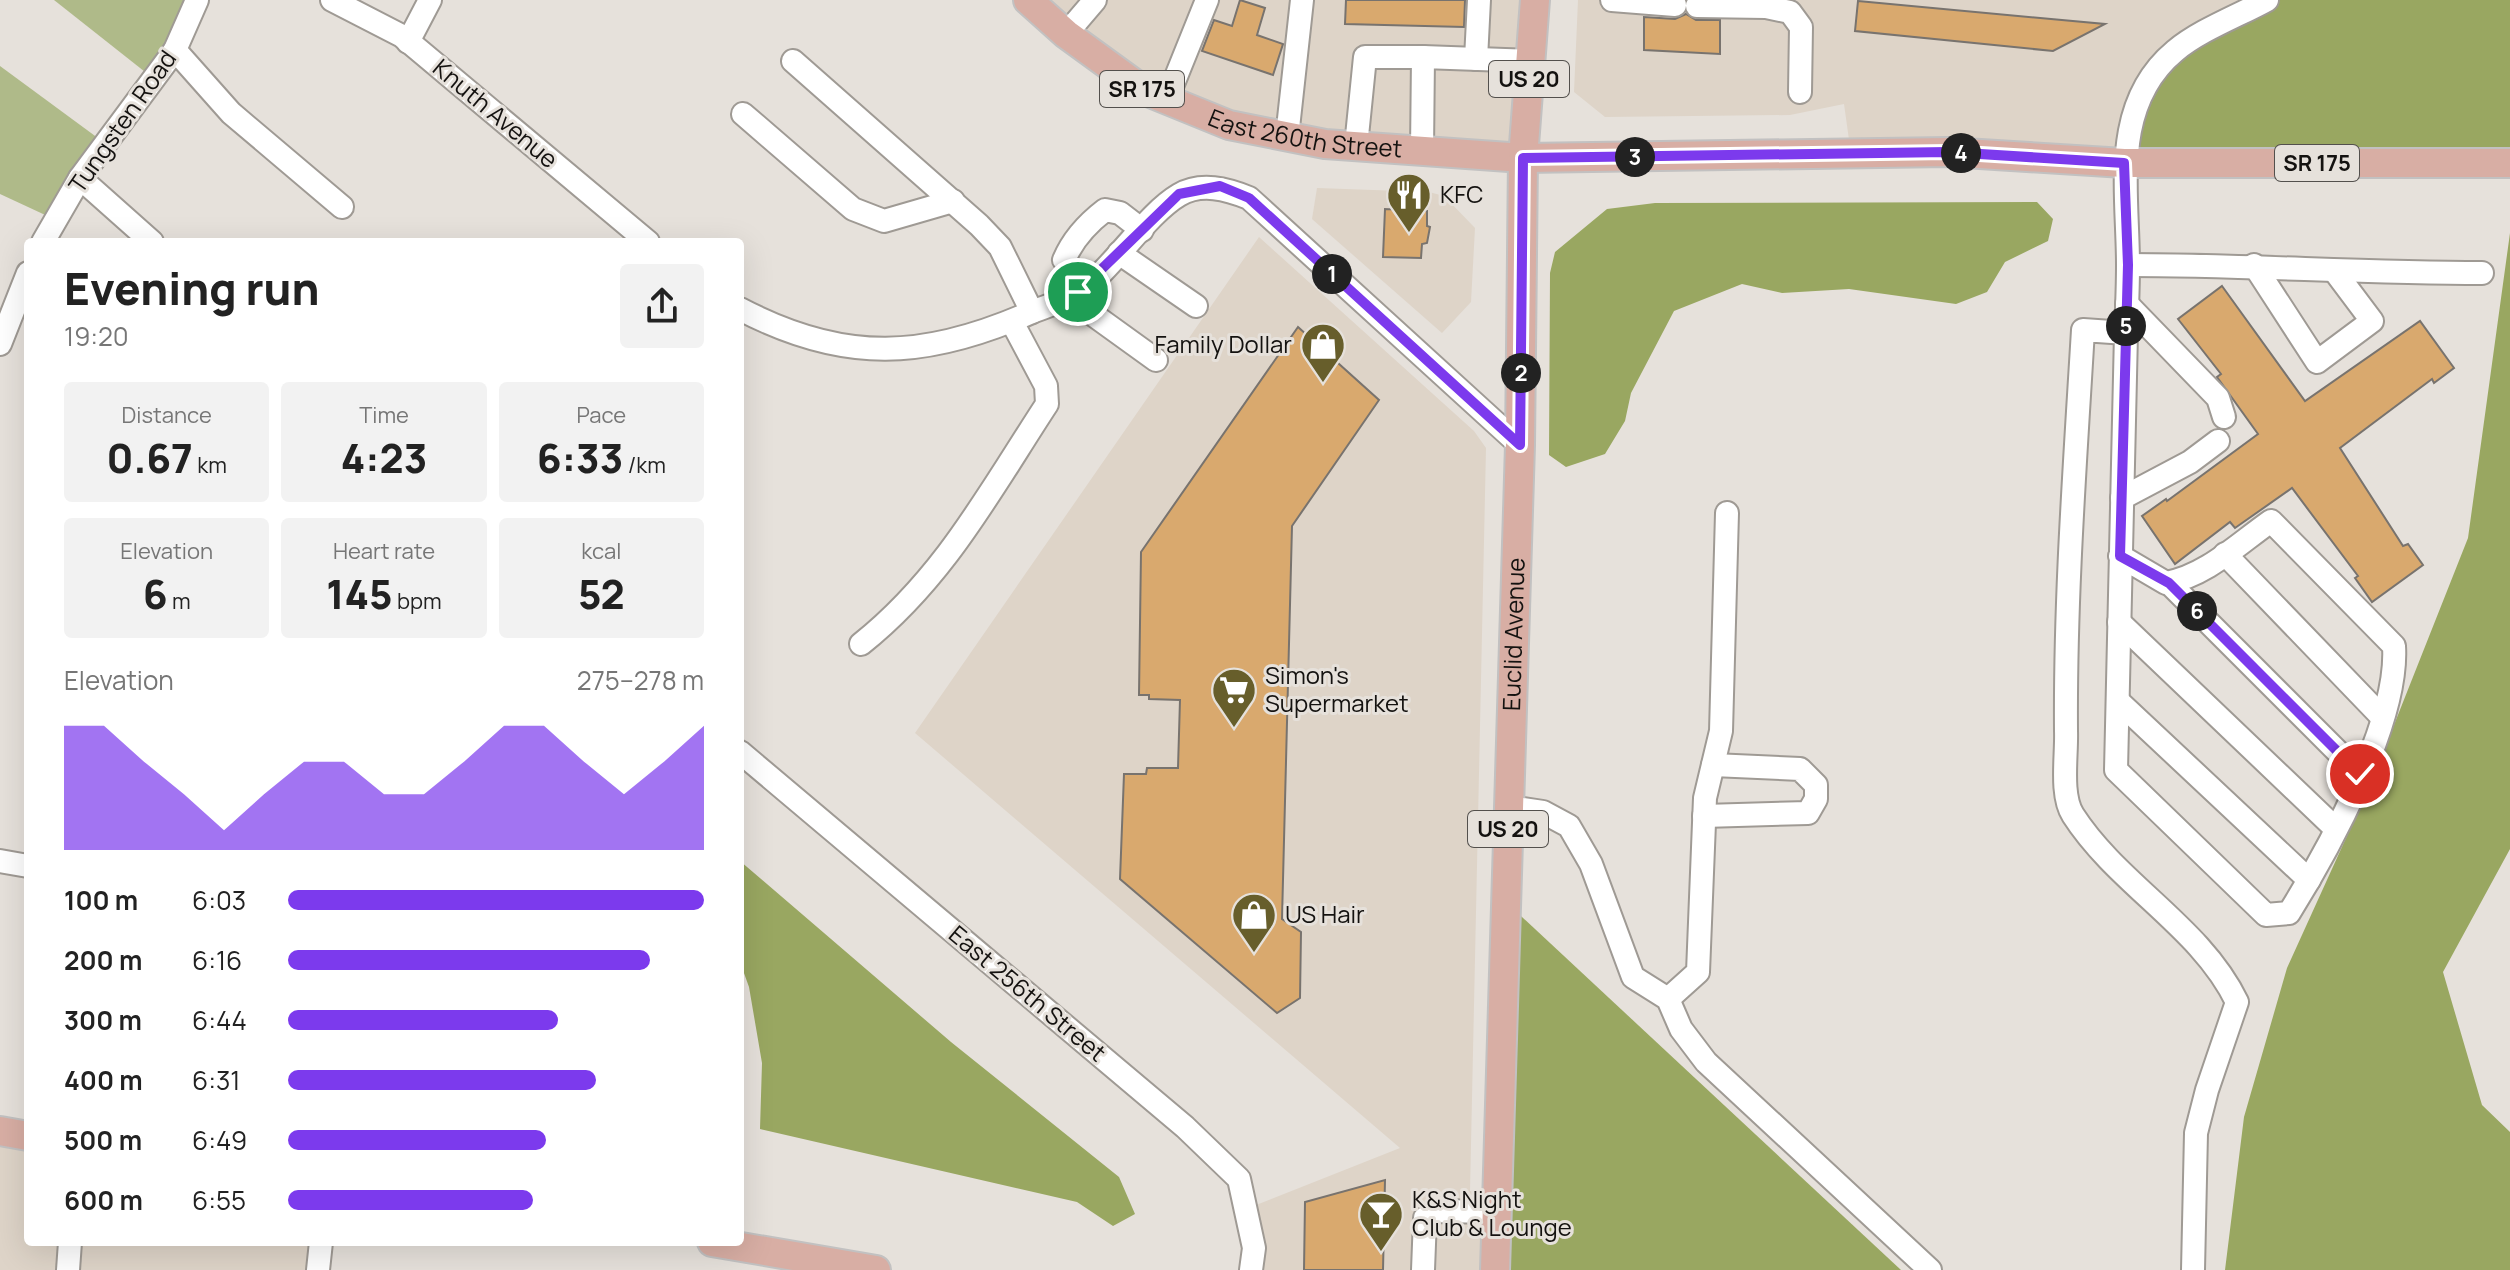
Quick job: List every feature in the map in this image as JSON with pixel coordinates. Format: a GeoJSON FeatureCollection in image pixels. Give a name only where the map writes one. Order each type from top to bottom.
{"type":"FeatureCollection","features":[{"type":"Feature","properties":{"kind":"main road","name":"East 260th Street"},"geometry":{"type":"LineString","coordinates":[[1028,0],[1066,34],[1143,90],[1229,125],[1356,146],[1523,158]]}},
{"type":"Feature","properties":{"kind":"main road","name":"Euclid Avenue"},"geometry":{"type":"LineString","coordinates":[[1495,1270],[1520,445],[1523,158],[1535,0]]}},
{"type":"Feature","properties":{"kind":"main road","name":"SR 175"},"geometry":{"type":"LineString","coordinates":[[1523,158],[1948,152],[2124,163],[2510,163]]}},
{"type":"Feature","properties":{"kind":"main road"},"geometry":{"type":"LineString","coordinates":[[0,1131],[24,1135]]}},
{"type":"Feature","properties":{"kind":"main road"},"geometry":{"type":"LineString","coordinates":[[735,1246],[872,1270]]}},
{"type":"Feature","properties":{"kind":"street","name":"Tungsten Road"},"geometry":{"type":"LineString","coordinates":[[45,238],[80,178],[175,50],[197,0]]}},
{"type":"Feature","properties":{"kind":"street","name":"Knuth Avenue"},"geometry":{"type":"LineString","coordinates":[[332,0],[408,42],[643,238]]}},
{"type":"Feature","properties":{"kind":"street"},"geometry":{"type":"LineString","coordinates":[[408,42],[430,0]]}},
{"type":"Feature","properties":{"kind":"street"},"geometry":{"type":"LineString","coordinates":[[1066,34],[1095,0]]}},
{"type":"Feature","properties":{"kind":"street"},"geometry":{"type":"LineString","coordinates":[[1167,99],[1207,0]]}},
{"type":"Feature","properties":{"kind":"street"},"geometry":{"type":"LineString","coordinates":[[1476,59],[1479,0]]}},
{"type":"Feature","properties":{"kind":"street"},"geometry":{"type":"LineString","coordinates":[[1612,0],[1766,7],[1790,12],[1801,27],[1800,92]]}},
{"type":"Feature","properties":{"kind":"street"},"geometry":{"type":"LineString","coordinates":[[2169,583],[2200,573],[2271,521],[2394,646],[2396,671],[2360,774],[2336,829],[2289,913],[2266,915],[2116,770],[2128,265],[2124,163],[2132,116],[2156,70],[2176,50],[2267,0]]}},
{"type":"Feature","properties":{"kind":"street"},"geometry":{"type":"LineString","coordinates":[[1287,137],[1295,2]]}},
{"type":"Feature","properties":{"kind":"street"},"geometry":{"type":"LineString","coordinates":[[175,50],[231,113],[342,207]]}},
{"type":"Feature","properties":{"kind":"street"},"geometry":{"type":"LineString","coordinates":[[1356,146],[1365,57],[1530,61]]}},
{"type":"Feature","properties":{"kind":"street"},"geometry":{"type":"LineString","coordinates":[[1422,150],[1423,57]]}},
{"type":"Feature","properties":{"kind":"street"},"geometry":{"type":"LineString","coordinates":[[793,61],[953,201],[1000,247],[1046,386],[1047,404],[943,565],[915,598],[861,644]]}},
{"type":"Feature","properties":{"kind":"street"},"geometry":{"type":"LineString","coordinates":[[743,114],[853,209],[884,221],[953,201]]}},
{"type":"Feature","properties":{"kind":"street"},"geometry":{"type":"LineString","coordinates":[[80,178],[148,238]]}},
{"type":"Feature","properties":{"kind":"street"},"geometry":{"type":"LineString","coordinates":[[744,311],[783,331],[862,349],[928,348],[982,334],[1082,289],[1179,194],[1220,186],[1249,198],[1520,445]]}},
{"type":"Feature","properties":{"kind":"street"},"geometry":{"type":"LineString","coordinates":[[1142,230],[1120,213],[1105,210],[1074,242],[1064,260],[1095,316],[1156,360]]}},
{"type":"Feature","properties":{"kind":"street"},"geometry":{"type":"LineString","coordinates":[[1119,253],[1196,306]]}},
{"type":"Feature","properties":{"kind":"street"},"geometry":{"type":"LineString","coordinates":[[2128,265],[2254,265],[2336,273],[2482,273]]}},
{"type":"Feature","properties":{"kind":"street"},"geometry":{"type":"LineString","coordinates":[[2254,265],[2317,362],[2372,321],[2336,273]]}},
{"type":"Feature","properties":{"kind":"street"},"geometry":{"type":"LineString","coordinates":[[0,344],[24,283]]}},
{"type":"Feature","properties":{"kind":"street"},"geometry":{"type":"LineString","coordinates":[[2127,304],[2218,398],[2224,417]]}},
{"type":"Feature","properties":{"kind":"street"},"geometry":{"type":"LineString","coordinates":[[2126,333],[2083,330],[2065,620],[2067,783],[2071,812],[2095,845],[2181,931],[2229,986],[2237,1002],[2196,1133],[2193,1270]]}},
{"type":"Feature","properties":{"kind":"street"},"geometry":{"type":"LineString","coordinates":[[2122,498],[2190,462],[2218,441]]}},
{"type":"Feature","properties":{"kind":"street"},"geometry":{"type":"LineString","coordinates":[[1668,999],[1698,972],[1704,816],[1721,731],[1727,513]]}},
{"type":"Feature","properties":{"kind":"street"},"geometry":{"type":"LineString","coordinates":[[2225,554],[2382,717]]}},
{"type":"Feature","properties":{"kind":"street"},"geometry":{"type":"LineString","coordinates":[[2120,556],[2169,583],[2360,774]]}},
{"type":"Feature","properties":{"kind":"street"},"geometry":{"type":"LineString","coordinates":[[2119,622],[2336,829]]}},
{"type":"Feature","properties":{"kind":"street"},"geometry":{"type":"LineString","coordinates":[[2118,701],[2309,880]]}},
{"type":"Feature","properties":{"kind":"street","name":"East 256th Street"},"geometry":{"type":"LineString","coordinates":[[744,755],[1185,1127],[1239,1179],[1254,1248],[1251,1270]]}},
{"type":"Feature","properties":{"kind":"street"},"geometry":{"type":"LineString","coordinates":[[1704,816],[1808,813],[1816,799],[1816,785],[1800,769],[1713,765]]}},
{"type":"Feature","properties":{"kind":"street"},"geometry":{"type":"LineString","coordinates":[[1509,807],[1543,812],[1569,826],[1591,864],[1633,977],[1668,999],[1681,1029],[1706,1062],[1930,1270]]}},
{"type":"Feature","properties":{"kind":"street"},"geometry":{"type":"LineString","coordinates":[[0,861],[24,865]]}},
{"type":"Feature","properties":{"kind":"street"},"geometry":{"type":"LineString","coordinates":[[1423,1270],[1425,1218],[1436,1211],[1497,1212]]}},
{"type":"Feature","properties":{"kind":"street"},"geometry":{"type":"LineString","coordinates":[[68,1270],[70,1246]]}},
{"type":"Feature","properties":{"kind":"street"},"geometry":{"type":"LineString","coordinates":[[318,1270],[321,1246]]}},
{"type":"Feature","properties":{"kind":"shaded area"},"geometry":{"type":"Polygon","coordinates":[[[1028,0],[1535,0],[1523,158],[1325,144],[1143,90],[1028,0]]]}},
{"type":"Feature","properties":{"kind":"shaded area"},"geometry":{"type":"Polygon","coordinates":[[[1578,0],[2267,0],[2124,163],[1851,154],[1844,104],[1790,115],[1605,117],[1574,92],[1578,0]]]}},
{"type":"Feature","properties":{"kind":"shaded area"},"geometry":{"type":"Polygon","coordinates":[[[1317,188],[1429,192],[1444,196],[1475,228],[1471,302],[1442,333],[1312,219],[1317,188]]]}},
{"type":"Feature","properties":{"kind":"shaded area"},"geometry":{"type":"Polygon","coordinates":[[[1259,237],[1474,431],[1486,448],[1470,1191],[1498,1193],[1495,1270],[1251,1270],[1246,1209],[1400,1148],[915,733],[1259,237]]]}},
{"type":"Feature","properties":{"kind":"shaded area"},"geometry":{"type":"Polygon","coordinates":[[[0,1131],[24,1134],[24,1246],[321,1246],[318,1270],[0,1270],[0,1131]]]}},
{"type":"Feature","properties":{"kind":"green space"},"geometry":{"type":"Polygon","coordinates":[[[54,0],[197,0],[154,79],[54,0]]]}},
{"type":"Feature","properties":{"kind":"green space"},"geometry":{"type":"Polygon","coordinates":[[[2267,0],[2510,0],[2510,163],[2124,163],[2156,70],[2267,0]]]}},
{"type":"Feature","properties":{"kind":"green space"},"geometry":{"type":"Polygon","coordinates":[[[0,66],[106,144],[56,220],[0,194],[0,66]]]}},
{"type":"Feature","properties":{"kind":"green space"},"geometry":{"type":"Polygon","coordinates":[[[2037,202],[2053,219],[2048,241],[2005,262],[1987,292],[1956,304],[1849,289],[1782,293],[1742,284],[1674,311],[1631,393],[1625,421],[1605,454],[1566,467],[1549,455],[1550,273],[1555,252],[1607,209],[1655,203],[2037,202]]]}},
{"type":"Feature","properties":{"kind":"green space"},"geometry":{"type":"Polygon","coordinates":[[[2510,233],[2510,849],[2443,972],[2482,1105],[2510,1132],[2510,1270],[2225,1270],[2244,1117],[2287,968],[2371,783],[2468,538],[2510,233]]]}},
{"type":"Feature","properties":{"kind":"green space"},"geometry":{"type":"Polygon","coordinates":[[[744,864],[951,1042],[1119,1177],[1135,1214],[1113,1226],[1077,1202],[760,1129],[762,1063],[744,973],[744,864]]]}},
{"type":"Feature","properties":{"kind":"green space"},"geometry":{"type":"Polygon","coordinates":[[[1506,902],[1901,1270],[1495,1270],[1506,902]]]}},
{"type":"Feature","properties":{"kind":"building"},"geometry":{"type":"Polygon","coordinates":[[[1240,0],[1265,8],[1257,35],[1283,44],[1273,75],[1202,51],[1214,20],[1232,26],[1240,0]]]}},
{"type":"Feature","properties":{"kind":"building"},"geometry":{"type":"Polygon","coordinates":[[[1346,0],[1465,0],[1464,27],[1345,24],[1346,0]]]}},
{"type":"Feature","properties":{"kind":"building"},"geometry":{"type":"Polygon","coordinates":[[[1858,1],[2105,24],[2053,51],[1855,31],[1858,1]]]}},
{"type":"Feature","properties":{"kind":"building"},"geometry":{"type":"Polygon","coordinates":[[[1686,14],[1696,20],[1720,20],[1720,54],[1644,50],[1644,17],[1675,19],[1686,14]]]}},
{"type":"Feature","properties":{"kind":"building"},"geometry":{"type":"Polygon","coordinates":[[[1415,177],[1419,178],[1417,211],[1427,211],[1427,226],[1430,227],[1427,243],[1422,244],[1421,258],[1383,257],[1385,209],[1403,210],[1415,177]]]}},
{"type":"Feature","properties":{"kind":"building"},"geometry":{"type":"Polygon","coordinates":[[[2222,286],[2305,401],[2420,321],[2454,368],[2434,383],[2432,379],[2340,448],[2403,546],[2408,544],[2423,565],[2372,602],[2355,578],[2358,576],[2292,488],[2235,528],[2230,522],[2175,564],[2142,516],[2258,434],[2217,377],[2221,374],[2178,319],[2222,286]]]}},
{"type":"Feature","properties":{"kind":"building"},"geometry":{"type":"Polygon","coordinates":[[[1298,327],[1379,400],[1292,526],[1282,919],[1301,932],[1300,998],[1277,1013],[1120,879],[1124,774],[1146,774],[1147,768],[1178,768],[1180,700],[1149,699],[1149,695],[1139,695],[1141,552],[1298,327]]]}},
{"type":"Feature","properties":{"kind":"building"},"geometry":{"type":"Polygon","coordinates":[[[1385,1180],[1383,1270],[1304,1270],[1305,1202],[1385,1180]]]}},
{"type":"Feature","properties":{"kind":"place","name":"KFC"},"geometry":{"type":"Point","coordinates":[1409,234]}},
{"type":"Feature","properties":{"kind":"place","name":"Family Dollar"},"geometry":{"type":"Point","coordinates":[1323,384]}},
{"type":"Feature","properties":{"kind":"place","name":"Simon's Supermarket"},"geometry":{"type":"Point","coordinates":[1234,729]}},
{"type":"Feature","properties":{"kind":"place","name":"US Hair"},"geometry":{"type":"Point","coordinates":[1254,954]}},
{"type":"Feature","properties":{"kind":"place","name":"K&S Night Club & Lounge"},"geometry":{"type":"Point","coordinates":[1381,1253]}},
{"type":"Feature","properties":{"kind":"route"},"geometry":{"type":"LineString","coordinates":[[1078,292],[1179,194],[1220,186],[1249,198],[1520,445],[1523,158],[1948,152],[2124,163],[2128,265],[2120,556],[2169,583],[2360,774]]}}]}
